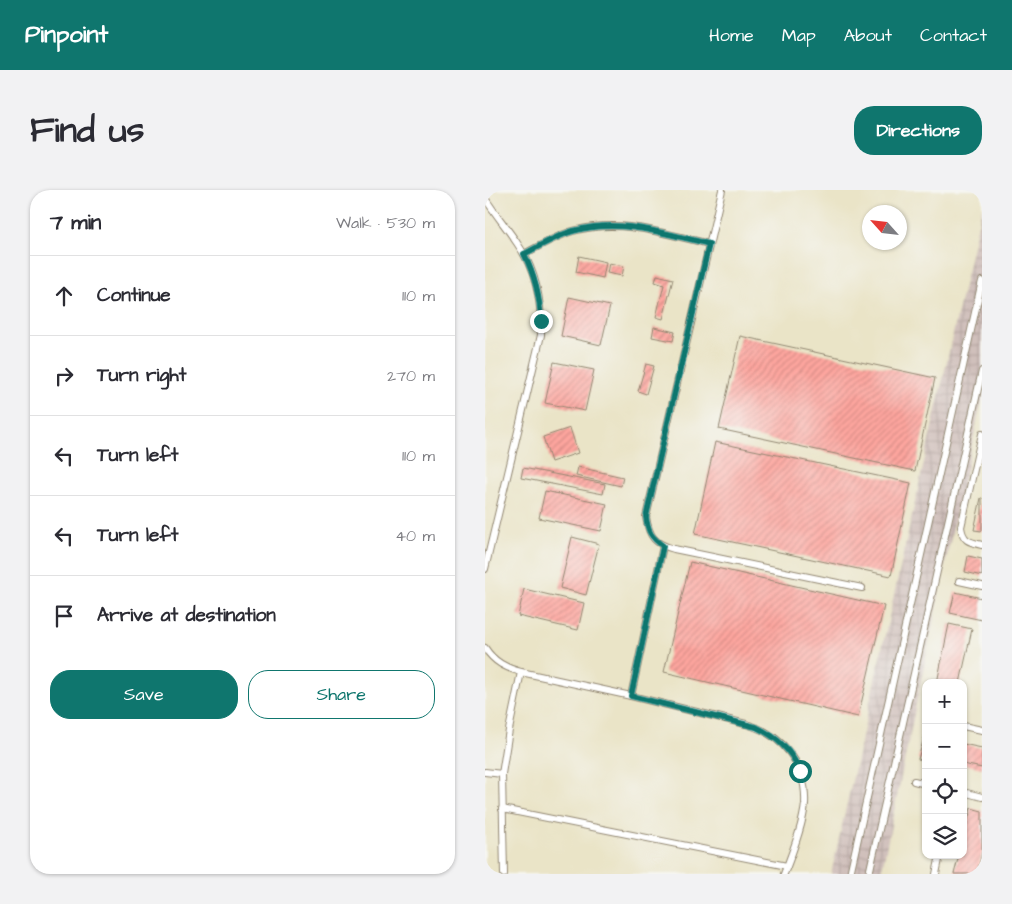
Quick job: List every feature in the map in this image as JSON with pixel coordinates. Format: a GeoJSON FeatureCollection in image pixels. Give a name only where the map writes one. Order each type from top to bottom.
{"type":"FeatureCollection","features":[{"type":"Feature","properties":{"kind":"lane"},"geometry":{"type":"LineString","coordinates":[[722,190],[646,517],[647,529],[653,539],[663,546],[861,588]]}},
{"type":"Feature","properties":{"kind":"lane"},"geometry":{"type":"LineString","coordinates":[[485,198],[524,254],[530,267],[539,294],[541,321],[541,335],[486,564]]}},
{"type":"Feature","properties":{"kind":"lane"},"geometry":{"type":"LineString","coordinates":[[524,254],[571,232],[593,226],[617,225],[640,228],[709,244]]}},
{"type":"Feature","properties":{"kind":"lane"},"geometry":{"type":"LineString","coordinates":[[850,874],[982,281]]}},
{"type":"Feature","properties":{"kind":"lane"},"geometry":{"type":"LineString","coordinates":[[869,874],[982,371]]}},
{"type":"Feature","properties":{"kind":"lane"},"geometry":{"type":"LineString","coordinates":[[982,434],[961,527],[962,535],[967,540],[982,545]]}},
{"type":"Feature","properties":{"kind":"lane"},"geometry":{"type":"LineString","coordinates":[[631,696],[663,546]]}},
{"type":"Feature","properties":{"kind":"lane"},"geometry":{"type":"LineString","coordinates":[[959,581],[982,586]]}},
{"type":"Feature","properties":{"kind":"lane"},"geometry":{"type":"LineString","coordinates":[[485,648],[494,659],[509,669],[631,696],[766,731],[783,744],[796,762],[805,792],[803,814],[784,874]]}},
{"type":"Feature","properties":{"kind":"lane"},"geometry":{"type":"LineString","coordinates":[[505,874],[502,774],[521,672]]}},
{"type":"Feature","properties":{"kind":"lane"},"geometry":{"type":"LineString","coordinates":[[967,727],[982,730]]}},
{"type":"Feature","properties":{"kind":"lane"},"geometry":{"type":"LineString","coordinates":[[485,772],[502,774]]}},
{"type":"Feature","properties":{"kind":"lane"},"geometry":{"type":"LineString","coordinates":[[914,781],[922,783]]}},
{"type":"Feature","properties":{"kind":"lane"},"geometry":{"type":"LineString","coordinates":[[967,793],[982,797]]}},
{"type":"Feature","properties":{"kind":"lane"},"geometry":{"type":"LineString","coordinates":[[502,809],[787,866]]}},
{"type":"Feature","properties":{"kind":"lane"},"geometry":{"type":"LineString","coordinates":[[936,874],[939,859]]}},
{"type":"Feature","properties":{"kind":"shaded area"},"geometry":{"type":"Polygon","coordinates":[[[982,206],[982,399],[946,560],[881,874],[831,874],[982,206]]]}},
{"type":"Feature","properties":{"kind":"building"},"geometry":{"type":"Polygon","coordinates":[[[579,256],[606,262],[603,278],[576,272],[579,256]]]}},
{"type":"Feature","properties":{"kind":"building"},"geometry":{"type":"Polygon","coordinates":[[[609,263],[624,266],[622,276],[607,273],[609,263]]]}},
{"type":"Feature","properties":{"kind":"building"},"geometry":{"type":"Polygon","coordinates":[[[657,275],[673,279],[663,319],[656,317],[664,285],[655,282],[657,275]]]}},
{"type":"Feature","properties":{"kind":"building"},"geometry":{"type":"Polygon","coordinates":[[[569,297],[610,306],[601,345],[561,336],[569,297]]]}},
{"type":"Feature","properties":{"kind":"building"},"geometry":{"type":"Polygon","coordinates":[[[654,327],[675,332],[673,341],[652,337],[654,327]]]}},
{"type":"Feature","properties":{"kind":"building"},"geometry":{"type":"Polygon","coordinates":[[[740,336],[935,378],[915,471],[719,429],[740,336]]]}},
{"type":"Feature","properties":{"kind":"building"},"geometry":{"type":"Polygon","coordinates":[[[554,362],[594,370],[585,411],[545,403],[554,362]]]}},
{"type":"Feature","properties":{"kind":"building"},"geometry":{"type":"Polygon","coordinates":[[[646,364],[654,366],[646,394],[638,391],[646,364]]]}},
{"type":"Feature","properties":{"kind":"building"},"geometry":{"type":"Polygon","coordinates":[[[570,428],[578,453],[551,462],[543,437],[570,428]]]}},
{"type":"Feature","properties":{"kind":"building"},"geometry":{"type":"Polygon","coordinates":[[[715,442],[911,483],[891,576],[695,534],[715,442]]]}},
{"type":"Feature","properties":{"kind":"building"},"geometry":{"type":"Polygon","coordinates":[[[578,467],[623,477],[621,486],[576,476],[578,467]]]}},
{"type":"Feature","properties":{"kind":"building"},"geometry":{"type":"Polygon","coordinates":[[[523,468],[605,484],[603,494],[521,478],[523,468]]]}},
{"type":"Feature","properties":{"kind":"building"},"geometry":{"type":"Polygon","coordinates":[[[545,491],[607,504],[601,531],[539,518],[545,491]]]}},
{"type":"Feature","properties":{"kind":"building"},"geometry":{"type":"Polygon","coordinates":[[[982,498],[982,531],[974,530],[982,498]]]}},
{"type":"Feature","properties":{"kind":"building"},"geometry":{"type":"Polygon","coordinates":[[[572,537],[599,544],[586,595],[560,588],[572,537]]]}},
{"type":"Feature","properties":{"kind":"building"},"geometry":{"type":"Polygon","coordinates":[[[968,556],[982,559],[982,576],[965,572],[968,556]]]}},
{"type":"Feature","properties":{"kind":"building"},"geometry":{"type":"Polygon","coordinates":[[[690,562],[884,606],[858,717],[664,672],[690,562]]]}},
{"type":"Feature","properties":{"kind":"building"},"geometry":{"type":"Polygon","coordinates":[[[524,589],[584,603],[578,630],[518,616],[524,589]]]}},
{"type":"Feature","properties":{"kind":"building"},"geometry":{"type":"Polygon","coordinates":[[[955,592],[982,598],[982,620],[950,613],[955,592]]]}},
{"type":"Feature","properties":{"kind":"building"},"geometry":{"type":"Polygon","coordinates":[[[949,624],[972,629],[961,679],[938,679],[949,624]]]}},
{"type":"Feature","properties":{"kind":"building"},"geometry":{"type":"Polygon","coordinates":[[[922,745],[922,760],[918,759],[922,745]]]}},
{"type":"Feature","properties":{"kind":"building"},"geometry":{"type":"Polygon","coordinates":[[[967,745],[982,748],[982,768],[967,765],[967,745]]]}},
{"type":"Feature","properties":{"kind":"building"},"geometry":{"type":"Polygon","coordinates":[[[971,808],[982,811],[982,853],[977,874],[954,874],[958,859],[967,859],[967,823],[971,808]]]}},
{"type":"Feature","properties":{"kind":"route"},"geometry":{"type":"LineString","coordinates":[[541,321],[539,294],[524,254],[550,241],[571,232],[593,226],[617,225],[640,228],[709,244],[646,517],[647,529],[653,539],[663,546],[631,696],[746,724],[766,731],[783,744],[800,771]]}}]}
